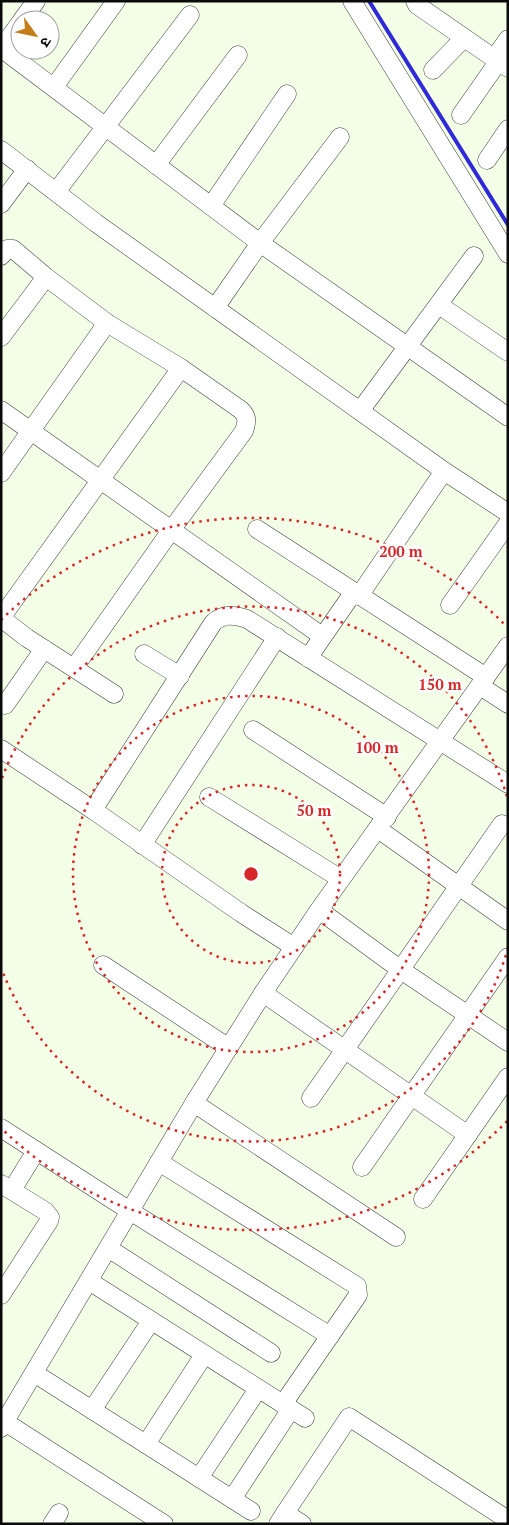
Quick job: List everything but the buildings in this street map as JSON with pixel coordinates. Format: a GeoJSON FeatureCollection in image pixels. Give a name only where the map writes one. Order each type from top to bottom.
{"type":"FeatureCollection","features":[{"type":"Feature","properties":{"kind":"street"},"geometry":{"type":"LineString","coordinates":[[352,1],[508,254]]}},
{"type":"Feature","properties":{"kind":"street"},"geometry":{"type":"LineString","coordinates":[[415,1],[417,5],[500,63]]}},
{"type":"Feature","properties":{"kind":"street"},"geometry":{"type":"LineString","coordinates":[[54,87],[110,3]]}},
{"type":"Feature","properties":{"kind":"street"},"geometry":{"type":"LineString","coordinates":[[56,192],[190,15]]}},
{"type":"Feature","properties":{"kind":"street"},"geometry":{"type":"LineString","coordinates":[[10,36],[1,49],[106,126],[260,244],[508,417]]}},
{"type":"Feature","properties":{"kind":"street"},"geometry":{"type":"LineString","coordinates":[[433,70],[464,38]]}},
{"type":"Feature","properties":{"kind":"street"},"geometry":{"type":"LineString","coordinates":[[461,115],[500,63],[508,39]]}},
{"type":"Feature","properties":{"kind":"street"},"geometry":{"type":"LineString","coordinates":[[156,166],[238,55]]}},
{"type":"Feature","properties":{"kind":"street"},"geometry":{"type":"LineString","coordinates":[[210,206],[287,94]]}},
{"type":"Feature","properties":{"kind":"street"},"geometry":{"type":"LineString","coordinates":[[487,160],[508,129]]}},
{"type":"Feature","properties":{"kind":"street"},"geometry":{"type":"LineString","coordinates":[[215,308],[340,137]]}},
{"type":"Feature","properties":{"kind":"street"},"geometry":{"type":"LineString","coordinates":[[1,150],[96,223],[444,471],[508,513]]}},
{"type":"Feature","properties":{"kind":"street"},"geometry":{"type":"LineString","coordinates":[[1,204],[27,169]]}},
{"type":"Feature","properties":{"kind":"street"},"geometry":{"type":"LineString","coordinates":[[1,256],[7,250],[14,249],[46,277],[106,323],[181,368],[241,410],[246,416],[247,423],[244,431],[74,668]]}},
{"type":"Feature","properties":{"kind":"street"},"geometry":{"type":"LineString","coordinates":[[360,411],[474,256]]}},
{"type":"Feature","properties":{"kind":"street"},"geometry":{"type":"LineString","coordinates":[[1,337],[46,277]]}},
{"type":"Feature","properties":{"kind":"street"},"geometry":{"type":"LineString","coordinates":[[439,305],[508,352]]}},
{"type":"Feature","properties":{"kind":"street"},"geometry":{"type":"LineString","coordinates":[[1,472],[106,323]]}},
{"type":"Feature","properties":{"kind":"street"},"geometry":{"type":"LineString","coordinates":[[114,694],[44,649],[1,618],[181,368]]}},
{"type":"Feature","properties":{"kind":"street"},"geometry":{"type":"LineString","coordinates":[[1,410],[322,636]]}},
{"type":"Feature","properties":{"kind":"street"},"geometry":{"type":"LineString","coordinates":[[308,658],[322,636],[356,595],[444,471]]}},
{"type":"Feature","properties":{"kind":"street"},"geometry":{"type":"LineString","coordinates":[[450,605],[508,523]]}},
{"type":"Feature","properties":{"kind":"street"},"geometry":{"type":"LineString","coordinates":[[257,530],[483,681],[508,704]]}},
{"type":"Feature","properties":{"kind":"street"},"geometry":{"type":"LineString","coordinates":[[93,810],[213,623],[219,618],[232,616],[247,619],[508,784]]}},
{"type":"Feature","properties":{"kind":"street"},"geometry":{"type":"LineString","coordinates":[[142,845],[276,637]]}},
{"type":"Feature","properties":{"kind":"street"},"geometry":{"type":"LineString","coordinates":[[164,1524],[4,1417],[34,1373],[194,1103],[263,993],[319,910],[508,646]]}},
{"type":"Feature","properties":{"kind":"street"},"geometry":{"type":"LineString","coordinates":[[5,705],[44,649]]}},
{"type":"Feature","properties":{"kind":"street"},"geometry":{"type":"LineString","coordinates":[[144,654],[180,676]]}},
{"type":"Feature","properties":{"kind":"street"},"geometry":{"type":"LineString","coordinates":[[253,730],[382,823],[458,885],[508,921]]}},
{"type":"Feature","properties":{"kind":"street"},"geometry":{"type":"LineString","coordinates":[[1,749],[93,810],[241,913],[294,947]]}},
{"type":"Feature","properties":{"kind":"street"},"geometry":{"type":"LineString","coordinates":[[210,797],[341,879]]}},
{"type":"Feature","properties":{"kind":"street"},"geometry":{"type":"LineString","coordinates":[[311,1098],[502,824]]}},
{"type":"Feature","properties":{"kind":"street"},"geometry":{"type":"LineString","coordinates":[[319,910],[401,970],[508,1042]]}},
{"type":"Feature","properties":{"kind":"street"},"geometry":{"type":"LineString","coordinates":[[362,1168],[508,957]]}},
{"type":"Feature","properties":{"kind":"street"},"geometry":{"type":"LineString","coordinates":[[103,965],[228,1048]]}},
{"type":"Feature","properties":{"kind":"street"},"geometry":{"type":"LineString","coordinates":[[263,993],[468,1134]]}},
{"type":"Feature","properties":{"kind":"street"},"geometry":{"type":"LineString","coordinates":[[423,1199],[508,1077]]}},
{"type":"Feature","properties":{"kind":"street"},"geometry":{"type":"LineString","coordinates":[[194,1103],[396,1237]]}},
{"type":"Feature","properties":{"kind":"street"},"geometry":{"type":"LineString","coordinates":[[1,1128],[330,1336]]}},
{"type":"Feature","properties":{"kind":"street"},"geometry":{"type":"LineString","coordinates":[[1,1294],[49,1221],[50,1216],[46,1211],[7,1187],[36,1151]]}},
{"type":"Feature","properties":{"kind":"street"},"geometry":{"type":"LineString","coordinates":[[159,1162],[357,1286],[358,1295],[330,1336],[293,1411],[232,1499]]}},
{"type":"Feature","properties":{"kind":"street"},"geometry":{"type":"LineString","coordinates":[[108,1248],[271,1353]]}},
{"type":"Feature","properties":{"kind":"street"},"geometry":{"type":"LineString","coordinates":[[89,1282],[293,1411]]}},
{"type":"Feature","properties":{"kind":"street"},"geometry":{"type":"LineString","coordinates":[[92,1410],[151,1321]]}},
{"type":"Feature","properties":{"kind":"street"},"geometry":{"type":"LineString","coordinates":[[146,1444],[204,1355]]}},
{"type":"Feature","properties":{"kind":"street"},"geometry":{"type":"LineString","coordinates":[[34,1373],[251,1511]]}},
{"type":"Feature","properties":{"kind":"street"},"geometry":{"type":"LineString","coordinates":[[199,1478],[258,1389]]}},
{"type":"Feature","properties":{"kind":"street"},"geometry":{"type":"LineString","coordinates":[[302,1524],[282,1518],[349,1417],[508,1520]]}},
{"type":"Feature","properties":{"kind":"waterway"},"geometry":{"type":"LineString","coordinates":[[369,1],[508,225]]}}]}
